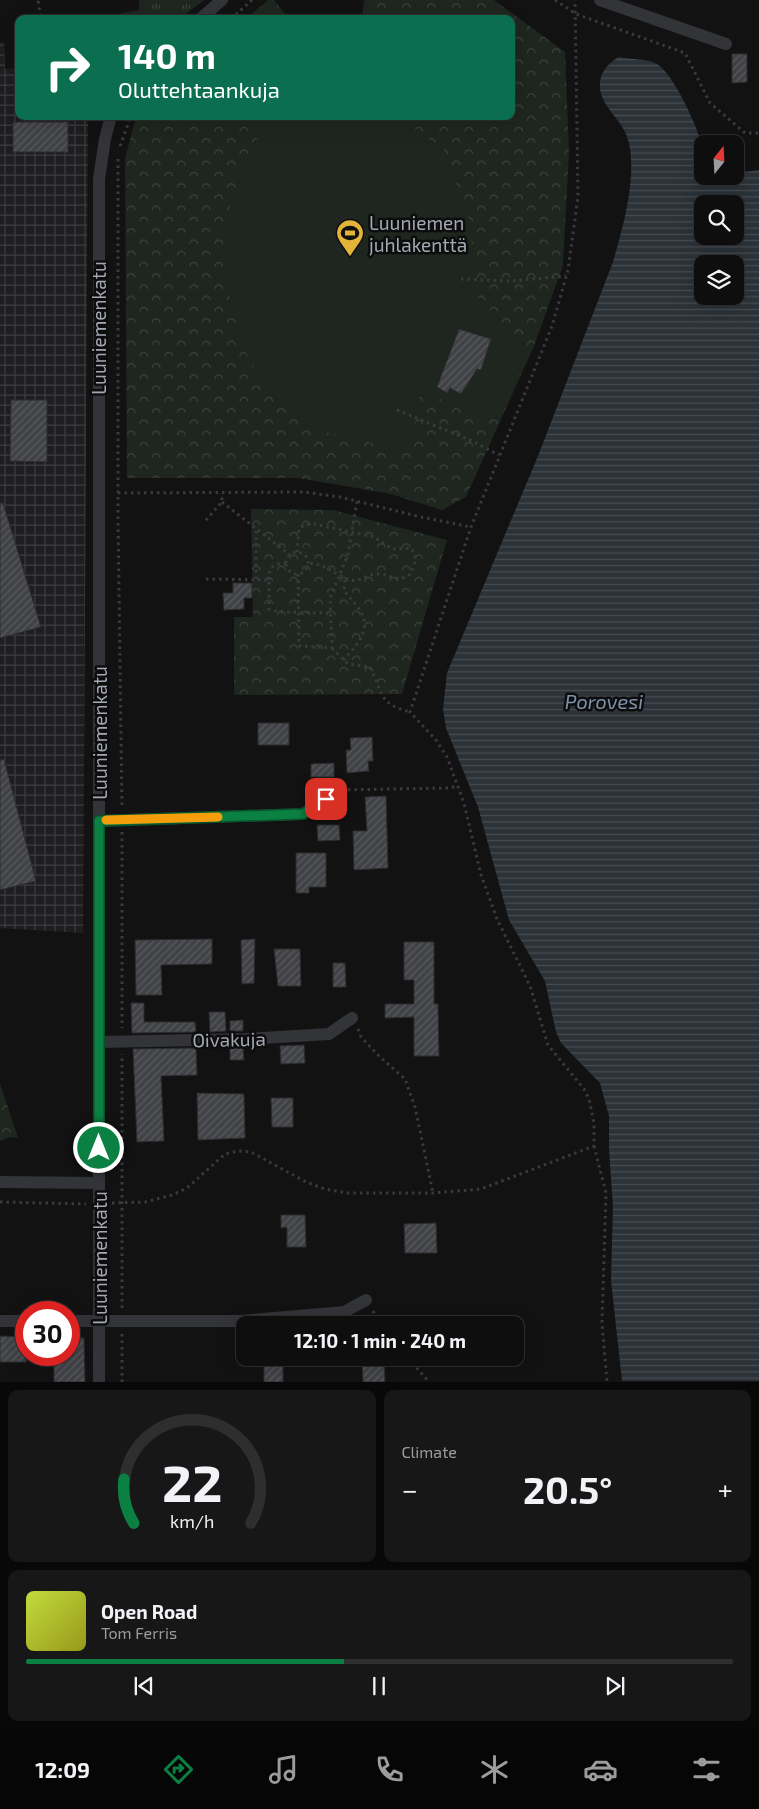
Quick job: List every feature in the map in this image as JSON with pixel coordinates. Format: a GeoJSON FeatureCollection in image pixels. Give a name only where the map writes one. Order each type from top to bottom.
{"type":"FeatureCollection","features":[{"type":"Feature","properties":{"kind":"street"},"geometry":{"type":"LineString","coordinates":[[205,15],[222,0]]}},
{"type":"Feature","properties":{"kind":"street"},"geometry":{"type":"LineString","coordinates":[[600,0],[726,44]]}},
{"type":"Feature","properties":{"kind":"street","name":"Luuniemenkatu"},"geometry":{"type":"LineString","coordinates":[[99,1382],[99,179],[110,120]]}},
{"type":"Feature","properties":{"kind":"street"},"geometry":{"type":"LineString","coordinates":[[99,821],[303,814],[326,799]]}},
{"type":"Feature","properties":{"kind":"street","name":"Oivakuja"},"geometry":{"type":"LineString","coordinates":[[100,1042],[122,1040],[246,1039],[328,1034],[352,1018]]}},
{"type":"Feature","properties":{"kind":"street"},"geometry":{"type":"LineString","coordinates":[[0,1182],[99,1183]]}},
{"type":"Feature","properties":{"kind":"street"},"geometry":{"type":"LineString","coordinates":[[80,1321],[241,1321],[344,1312],[366,1300]]}},
{"type":"Feature","properties":{"kind":"street"},"geometry":{"type":"LineString","coordinates":[[0,1321],[15,1321]]}},
{"type":"Feature","properties":{"kind":"path"},"geometry":{"type":"LineString","coordinates":[[235,15],[252,0]]}},
{"type":"Feature","properties":{"kind":"path"},"geometry":{"type":"LineString","coordinates":[[555,0],[576,14],[685,53],[710,103],[745,134],[759,133]]}},
{"type":"Feature","properties":{"kind":"path"},"geometry":{"type":"LineString","coordinates":[[410,712],[471,527],[552,326],[566,276],[578,197],[575,0]]}},
{"type":"Feature","properties":{"kind":"path"},"geometry":{"type":"LineString","coordinates":[[38,2],[40,15]]}},
{"type":"Feature","properties":{"kind":"path"},"geometry":{"type":"LineString","coordinates":[[119,150],[130,120]]}},
{"type":"Feature","properties":{"kind":"path"},"geometry":{"type":"LineString","coordinates":[[118,156],[118,493],[122,819],[122,1312]]}},
{"type":"Feature","properties":{"kind":"path"},"geometry":{"type":"LineString","coordinates":[[461,279],[510,281],[566,276]]}},
{"type":"Feature","properties":{"kind":"path"},"geometry":{"type":"LineString","coordinates":[[397,410],[470,440],[499,456]]}},
{"type":"Feature","properties":{"kind":"path"},"geometry":{"type":"LineString","coordinates":[[118,493],[304,492],[357,501],[429,519],[471,527]]}},
{"type":"Feature","properties":{"kind":"path"},"geometry":{"type":"LineString","coordinates":[[206,520],[222,502],[222,493]]}},
{"type":"Feature","properties":{"kind":"path"},"geometry":{"type":"LineString","coordinates":[[357,501],[348,554],[330,598],[332,648],[343,660],[353,666],[370,667],[378,683],[382,698],[392,708],[410,712],[436,740],[447,757],[464,802],[481,875],[497,919],[530,986],[548,1045],[584,1089],[589,1099],[594,1123],[594,1146],[606,1193],[602,1323],[607,1382]]}},
{"type":"Feature","properties":{"kind":"path"},"geometry":{"type":"LineString","coordinates":[[222,502],[235,510],[256,530],[290,555]]}},
{"type":"Feature","properties":{"kind":"path"},"geometry":{"type":"LineString","coordinates":[[297,552],[298,533],[304,525],[314,524],[352,534],[374,537],[392,549],[410,548],[414,552],[415,564],[410,575],[404,578],[390,578],[375,574],[360,581],[345,578],[319,564],[308,563]]}},
{"type":"Feature","properties":{"kind":"path"},"geometry":{"type":"LineString","coordinates":[[256,530],[256,579]]}},
{"type":"Feature","properties":{"kind":"path"},"geometry":{"type":"LineString","coordinates":[[297,552],[304,554],[308,563],[305,571],[298,574],[291,572],[286,563],[290,555],[297,552]]}},
{"type":"Feature","properties":{"kind":"path"},"geometry":{"type":"LineString","coordinates":[[286,563],[272,565],[270,568],[269,609],[280,612],[330,613]]}},
{"type":"Feature","properties":{"kind":"path"},"geometry":{"type":"LineString","coordinates":[[298,574],[298,646],[332,648]]}},
{"type":"Feature","properties":{"kind":"path"},"geometry":{"type":"LineString","coordinates":[[343,660],[362,638],[364,629],[361,610],[344,590],[345,578]]}},
{"type":"Feature","properties":{"kind":"path"},"geometry":{"type":"LineString","coordinates":[[206,579],[269,580]]}},
{"type":"Feature","properties":{"kind":"path"},"geometry":{"type":"LineString","coordinates":[[326,799],[336,790],[449,788],[457,786]]}},
{"type":"Feature","properties":{"kind":"path"},"geometry":{"type":"LineString","coordinates":[[352,1018],[361,1037],[405,1079],[415,1107],[433,1193]]}},
{"type":"Feature","properties":{"kind":"path"},"geometry":{"type":"LineString","coordinates":[[0,1202],[145,1202],[172,1195],[187,1188],[225,1154],[239,1151],[251,1152],[306,1182],[325,1189],[347,1192],[433,1193],[481,1189],[594,1146]]}},
{"type":"Feature","properties":{"kind":"path"},"geometry":{"type":"LineString","coordinates":[[116,1301],[122,1301]]}},
{"type":"Feature","properties":{"kind":"path"},"geometry":{"type":"LineString","coordinates":[[122,1335],[122,1382]]}},
{"type":"Feature","properties":{"kind":"path"},"geometry":{"type":"LineString","coordinates":[[116,1344],[122,1344]]}},
{"type":"Feature","properties":{"kind":"path"},"geometry":{"type":"LineString","coordinates":[[415,1366],[429,1382]]}},
{"type":"Feature","properties":{"kind":"shaded area"},"geometry":{"type":"Polygon","coordinates":[[[0,42],[4,42],[5,69],[15,68],[15,120],[88,120],[83,933],[0,928],[0,42]]]}},
{"type":"Feature","properties":{"kind":"green space"},"geometry":{"type":"Polygon","coordinates":[[[139,0],[204,0],[184,15],[114,15],[139,10],[139,0]]]}},
{"type":"Feature","properties":{"kind":"green space"},"geometry":{"type":"Polygon","coordinates":[[[268,0],[274,0],[286,15],[251,15],[268,0]]]}},
{"type":"Feature","properties":{"kind":"green space"},"geometry":{"type":"Polygon","coordinates":[[[364,0],[494,0],[514,15],[362,15],[364,0]]]}},
{"type":"Feature","properties":{"kind":"green space"},"geometry":{"type":"Polygon","coordinates":[[[515,15],[565,52],[569,153],[563,265],[534,346],[466,497],[442,510],[391,494],[298,478],[127,478],[125,159],[135,120],[515,120],[515,15]]]}},
{"type":"Feature","properties":{"kind":"green space","name":"Luuniemen juhlakenttä"},"geometry":{"type":"Polygon","coordinates":[[[269,120],[403,120],[444,150],[470,222],[476,295],[530,351],[499,421],[420,391],[411,452],[309,428],[264,386],[243,347],[228,290],[225,223],[245,158],[269,120]]]}},
{"type":"Feature","properties":{"kind":"green space"},"geometry":{"type":"Polygon","coordinates":[[[251,509],[333,510],[447,540],[402,694],[234,695],[234,617],[253,617],[251,509]]]}},
{"type":"Feature","properties":{"kind":"green space"},"geometry":{"type":"Polygon","coordinates":[[[0,1083],[18,1138],[10,1137],[0,1141],[0,1083]]]}},
{"type":"Feature","properties":{"kind":"water","name":"Porovesi"},"geometry":{"type":"Polygon","coordinates":[[[619,57],[653,62],[663,69],[670,78],[684,101],[699,135],[694,135],[694,185],[744,185],[744,172],[759,170],[759,1381],[622,1381],[611,1280],[613,1206],[609,1150],[609,1116],[600,1083],[561,1043],[556,1032],[545,981],[509,920],[478,807],[446,728],[443,709],[447,673],[538,456],[613,262],[621,232],[631,180],[630,148],[623,128],[601,94],[601,77],[608,65],[619,57]]]}},
{"type":"Feature","properties":{"kind":"building"},"geometry":{"type":"Polygon","coordinates":[[[732,54],[747,54],[747,82],[732,83],[732,54]]]}},
{"type":"Feature","properties":{"kind":"building"},"geometry":{"type":"Polygon","coordinates":[[[13,122],[68,122],[68,152],[13,152],[13,122]]]}},
{"type":"Feature","properties":{"kind":"building"},"geometry":{"type":"Polygon","coordinates":[[[459,329],[491,339],[481,370],[477,369],[461,394],[450,388],[447,393],[437,387],[459,329]]]}},
{"type":"Feature","properties":{"kind":"building"},"geometry":{"type":"Polygon","coordinates":[[[11,400],[47,400],[47,462],[10,461],[11,400]]]}},
{"type":"Feature","properties":{"kind":"building"},"geometry":{"type":"Polygon","coordinates":[[[0,503],[3,503],[41,627],[0,638],[0,503]]]}},
{"type":"Feature","properties":{"kind":"building"},"geometry":{"type":"Polygon","coordinates":[[[233,583],[252,583],[252,598],[244,598],[244,609],[224,610],[223,593],[233,593],[233,583]]]}},
{"type":"Feature","properties":{"kind":"building"},"geometry":{"type":"Polygon","coordinates":[[[258,723],[289,723],[289,745],[258,745],[258,723]]]}},
{"type":"Feature","properties":{"kind":"building"},"geometry":{"type":"Polygon","coordinates":[[[372,737],[373,761],[368,761],[369,771],[347,773],[346,750],[351,750],[350,738],[372,737]]]}},
{"type":"Feature","properties":{"kind":"building"},"geometry":{"type":"Polygon","coordinates":[[[4,759],[36,881],[0,890],[0,760],[4,759]]]}},
{"type":"Feature","properties":{"kind":"building"},"geometry":{"type":"Polygon","coordinates":[[[334,763],[334,777],[311,777],[311,764],[334,763]]]}},
{"type":"Feature","properties":{"kind":"building"},"geometry":{"type":"Polygon","coordinates":[[[386,796],[388,868],[354,870],[353,831],[367,831],[365,797],[386,796]]]}},
{"type":"Feature","properties":{"kind":"building"},"geometry":{"type":"Polygon","coordinates":[[[317,825],[339,825],[340,840],[318,841],[317,825]]]}},
{"type":"Feature","properties":{"kind":"building"},"geometry":{"type":"Polygon","coordinates":[[[296,853],[326,853],[326,887],[309,887],[309,893],[296,893],[296,853]]]}},
{"type":"Feature","properties":{"kind":"building"},"geometry":{"type":"Polygon","coordinates":[[[212,939],[212,964],[161,965],[162,995],[136,995],[135,940],[212,939]]]}},
{"type":"Feature","properties":{"kind":"building"},"geometry":{"type":"Polygon","coordinates":[[[255,939],[254,983],[242,984],[241,940],[255,939]]]}},
{"type":"Feature","properties":{"kind":"building"},"geometry":{"type":"Polygon","coordinates":[[[404,942],[434,942],[434,1004],[438,1004],[439,1056],[414,1056],[414,1017],[385,1018],[385,1004],[414,1004],[414,980],[404,980],[404,942]]]}},
{"type":"Feature","properties":{"kind":"building"},"geometry":{"type":"Polygon","coordinates":[[[274,949],[300,949],[301,986],[278,986],[274,949]]]}},
{"type":"Feature","properties":{"kind":"building"},"geometry":{"type":"Polygon","coordinates":[[[333,963],[345,963],[346,987],[333,987],[333,963]]]}},
{"type":"Feature","properties":{"kind":"building"},"geometry":{"type":"Polygon","coordinates":[[[131,1003],[144,1003],[144,1022],[195,1022],[196,1032],[132,1033],[131,1003]]]}},
{"type":"Feature","properties":{"kind":"building"},"geometry":{"type":"Polygon","coordinates":[[[209,1012],[225,1012],[226,1031],[210,1032],[209,1012]]]}},
{"type":"Feature","properties":{"kind":"building"},"geometry":{"type":"Polygon","coordinates":[[[243,1020],[243,1031],[230,1031],[230,1021],[243,1020]]]}},
{"type":"Feature","properties":{"kind":"building"},"geometry":{"type":"Polygon","coordinates":[[[304,1045],[305,1063],[281,1064],[280,1046],[304,1045]]]}},
{"type":"Feature","properties":{"kind":"building"},"geometry":{"type":"Polygon","coordinates":[[[230,1047],[243,1047],[244,1060],[230,1060],[230,1047]]]}},
{"type":"Feature","properties":{"kind":"building"},"geometry":{"type":"Polygon","coordinates":[[[196,1048],[197,1075],[161,1076],[164,1141],[137,1142],[133,1049],[196,1048]]]}},
{"type":"Feature","properties":{"kind":"building"},"geometry":{"type":"Polygon","coordinates":[[[197,1093],[244,1094],[245,1138],[198,1140],[197,1093]]]}},
{"type":"Feature","properties":{"kind":"building"},"geometry":{"type":"Polygon","coordinates":[[[271,1098],[293,1098],[293,1127],[272,1127],[271,1098]]]}},
{"type":"Feature","properties":{"kind":"building"},"geometry":{"type":"Polygon","coordinates":[[[281,1215],[305,1215],[306,1247],[287,1247],[287,1227],[281,1228],[281,1215]]]}},
{"type":"Feature","properties":{"kind":"building"},"geometry":{"type":"Polygon","coordinates":[[[436,1223],[437,1253],[405,1253],[404,1224],[436,1223]]]}},
{"type":"Feature","properties":{"kind":"building"},"geometry":{"type":"Polygon","coordinates":[[[0,1336],[15,1337],[15,1362],[0,1362],[0,1336]]]}},
{"type":"Feature","properties":{"kind":"building"},"geometry":{"type":"Polygon","coordinates":[[[80,1338],[84,1338],[85,1382],[54,1382],[54,1366],[80,1366],[80,1338]]]}},
{"type":"Feature","properties":{"kind":"building"},"geometry":{"type":"Polygon","coordinates":[[[264,1366],[283,1366],[283,1382],[264,1382],[264,1366]]]}},
{"type":"Feature","properties":{"kind":"building"},"geometry":{"type":"Polygon","coordinates":[[[362,1366],[384,1366],[385,1382],[363,1382],[362,1366]]]}},
{"type":"Feature","properties":{"kind":"slow traffic"},"geometry":{"type":"LineString","coordinates":[[106,820],[218,817]]}},
{"type":"Feature","properties":{"kind":"place","name":"Luuniemen juhlakenttä"},"geometry":{"type":"Point","coordinates":[350,257]}},
{"type":"Feature","properties":{"kind":"route"},"geometry":{"type":"LineString","coordinates":[[99,1148],[99,821],[303,814],[326,799]]}}]}
